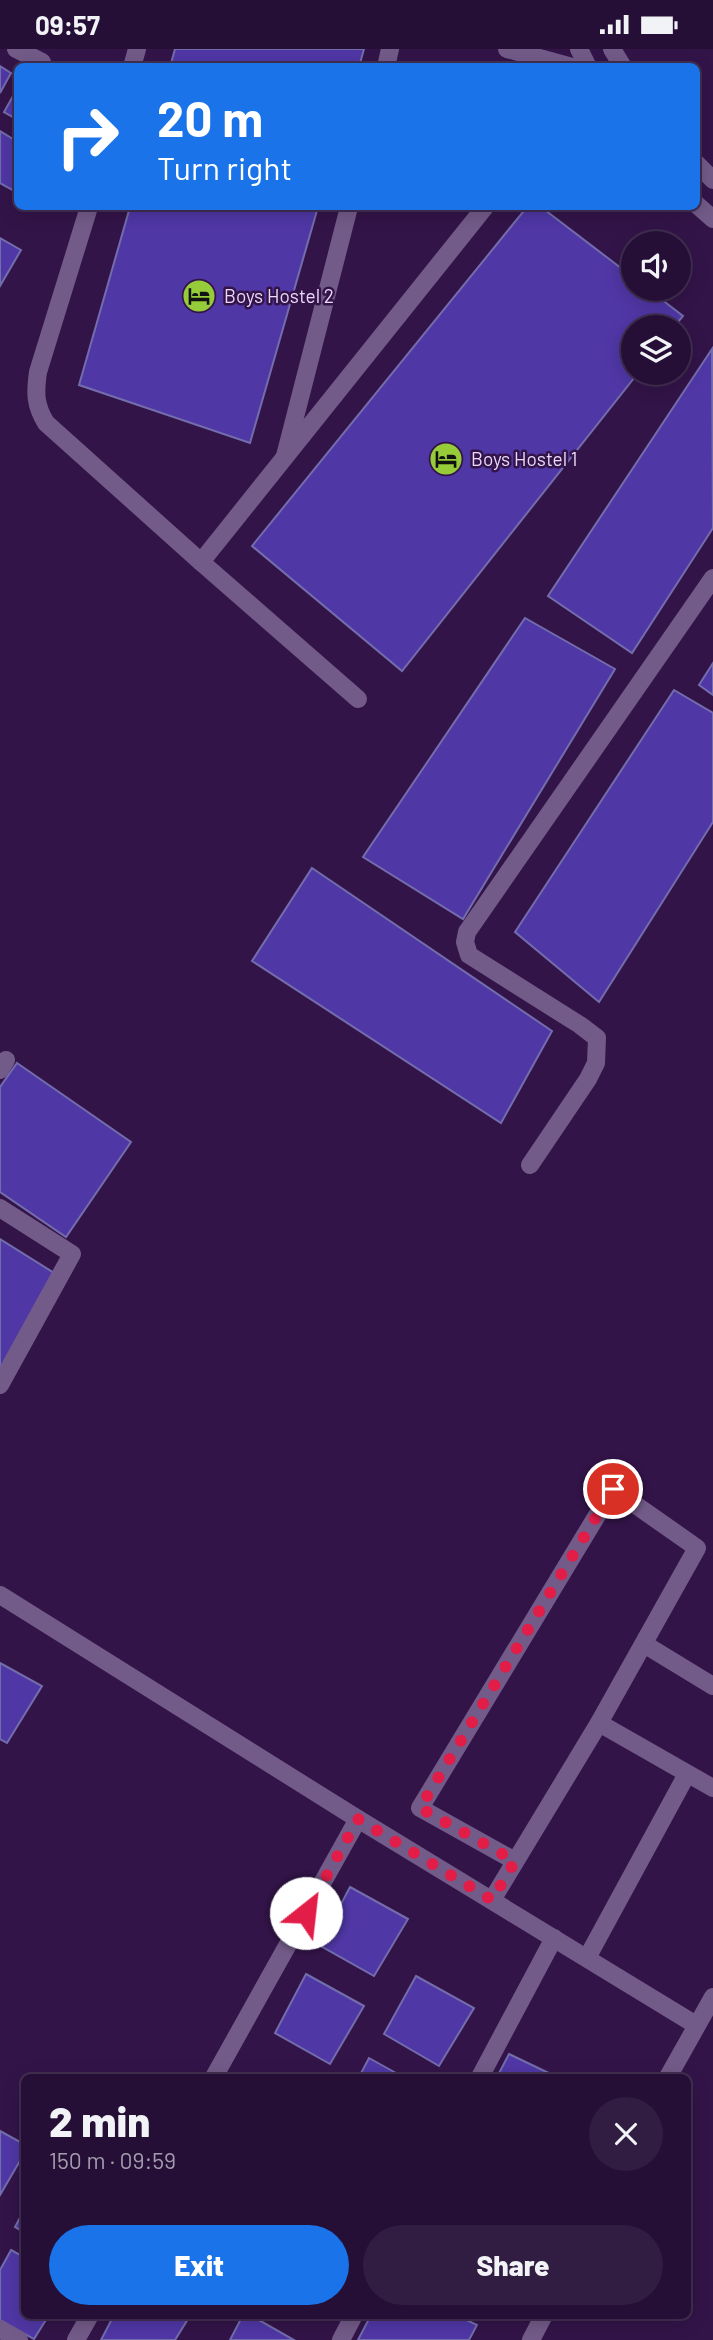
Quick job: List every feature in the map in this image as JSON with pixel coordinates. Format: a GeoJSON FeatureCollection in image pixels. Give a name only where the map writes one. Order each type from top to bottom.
{"type":"FeatureCollection","features":[{"type":"Feature","properties":{"kind":"street"},"geometry":{"type":"LineString","coordinates":[[16,49],[42,62]]}},
{"type":"Feature","properties":{"kind":"street"},"geometry":{"type":"LineString","coordinates":[[507,49],[558,63]]}},
{"type":"Feature","properties":{"kind":"street"},"geometry":{"type":"LineString","coordinates":[[700,167],[713,180]]}},
{"type":"Feature","properties":{"kind":"street"},"geometry":{"type":"LineString","coordinates":[[88,210],[38,372],[35,396],[38,410],[46,423],[358,699]]}},
{"type":"Feature","properties":{"kind":"street"},"geometry":{"type":"LineString","coordinates":[[283,462],[348,210]]}},
{"type":"Feature","properties":{"kind":"street"},"geometry":{"type":"LineString","coordinates":[[201,562],[483,210]]}},
{"type":"Feature","properties":{"kind":"street"},"geometry":{"type":"LineString","coordinates":[[530,1165],[592,1071],[596,1063],[597,1038],[469,955],[467,932],[713,578]]}},
{"type":"Feature","properties":{"kind":"street"},"geometry":{"type":"LineString","coordinates":[[0,1208],[72,1254],[0,1385]]}},
{"type":"Feature","properties":{"kind":"street"},"geometry":{"type":"LineString","coordinates":[[492,1900],[599,1723],[697,1548],[613,1489],[420,1808],[515,1861]]}},
{"type":"Feature","properties":{"kind":"street"},"geometry":{"type":"LineString","coordinates":[[0,1595],[358,1819],[696,2025]]}},
{"type":"Feature","properties":{"kind":"street"},"geometry":{"type":"LineString","coordinates":[[644,1644],[713,1686]]}},
{"type":"Feature","properties":{"kind":"street"},"geometry":{"type":"LineString","coordinates":[[599,1723],[713,1789]]}},
{"type":"Feature","properties":{"kind":"street"},"geometry":{"type":"LineString","coordinates":[[587,1958],[687,1774]]}},
{"type":"Feature","properties":{"kind":"street"},"geometry":{"type":"LineString","coordinates":[[216,2074],[358,1819]]}},
{"type":"Feature","properties":{"kind":"street"},"geometry":{"type":"LineString","coordinates":[[482,2074],[554,1938]]}},
{"type":"Feature","properties":{"kind":"street"},"geometry":{"type":"LineString","coordinates":[[670,2074],[713,1997]]}},
{"type":"Feature","properties":{"kind":"street"},"geometry":{"type":"LineString","coordinates":[[76,2340],[88,2319]]}},
{"type":"Feature","properties":{"kind":"street"},"geometry":{"type":"LineString","coordinates":[[341,2340],[352,2319]]}},
{"type":"Feature","properties":{"kind":"street"},"geometry":{"type":"LineString","coordinates":[[531,2340],[542,2319]]}},
{"type":"Feature","properties":{"kind":"street"},"geometry":{"type":"LineString","coordinates":[[0,2329],[19,2340]]}},
{"type":"Feature","properties":{"kind":"building"},"geometry":{"type":"Polygon","coordinates":[[[175,49],[364,49],[360,63],[171,63],[175,49]]]}},
{"type":"Feature","properties":{"kind":"building"},"geometry":{"type":"Polygon","coordinates":[[[0,66],[11,73],[0,93],[0,66]]]}},
{"type":"Feature","properties":{"kind":"building"},"geometry":{"type":"Polygon","coordinates":[[[14,94],[14,118],[4,112],[14,94]]]}},
{"type":"Feature","properties":{"kind":"building"},"geometry":{"type":"Polygon","coordinates":[[[0,131],[14,140],[14,191],[0,183],[0,131]]]}},
{"type":"Feature","properties":{"kind":"building","name":"Boys Hostel 2"},"geometry":{"type":"Polygon","coordinates":[[[129,210],[317,210],[250,443],[79,385],[129,210]]]}},
{"type":"Feature","properties":{"kind":"building","name":"Boys Hostel 1"},"geometry":{"type":"Polygon","coordinates":[[[525,210],[545,210],[621,268],[621,301],[664,301],[682,315],[621,315],[621,385],[628,385],[402,671],[252,546],[525,210]]]}},
{"type":"Feature","properties":{"kind":"building"},"geometry":{"type":"Polygon","coordinates":[[[0,238],[21,250],[0,286],[0,238]]]}},
{"type":"Feature","properties":{"kind":"building"},"geometry":{"type":"Polygon","coordinates":[[[712,349],[713,528],[632,653],[548,596],[688,385],[691,385],[691,381],[712,349]]]}},
{"type":"Feature","properties":{"kind":"building"},"geometry":{"type":"Polygon","coordinates":[[[525,618],[615,669],[463,919],[363,857],[525,618]]]}},
{"type":"Feature","properties":{"kind":"building"},"geometry":{"type":"Polygon","coordinates":[[[713,663],[713,695],[699,685],[713,663]]]}},
{"type":"Feature","properties":{"kind":"building"},"geometry":{"type":"Polygon","coordinates":[[[674,690],[713,713],[713,822],[599,1002],[515,932],[674,690]]]}},
{"type":"Feature","properties":{"kind":"building"},"geometry":{"type":"Polygon","coordinates":[[[312,868],[552,1031],[501,1123],[252,961],[312,868]]]}},
{"type":"Feature","properties":{"kind":"building"},"geometry":{"type":"Polygon","coordinates":[[[17,1063],[131,1142],[66,1237],[0,1192],[0,1087],[17,1063]]]}},
{"type":"Feature","properties":{"kind":"building"},"geometry":{"type":"Polygon","coordinates":[[[0,1239],[59,1276],[0,1371],[0,1239]]]}},
{"type":"Feature","properties":{"kind":"building"},"geometry":{"type":"Polygon","coordinates":[[[0,1663],[42,1686],[7,1743],[0,1739],[0,1663]]]}},
{"type":"Feature","properties":{"kind":"building"},"geometry":{"type":"Polygon","coordinates":[[[350,1887],[408,1919],[374,1976],[319,1945],[350,1887]]]}},
{"type":"Feature","properties":{"kind":"building"},"geometry":{"type":"Polygon","coordinates":[[[306,1974],[364,2006],[330,2064],[275,2033],[306,1974]]]}},
{"type":"Feature","properties":{"kind":"building"},"geometry":{"type":"Polygon","coordinates":[[[416,1976],[474,2008],[439,2066],[384,2034],[416,1976]]]}},
{"type":"Feature","properties":{"kind":"building"},"geometry":{"type":"Polygon","coordinates":[[[509,2054],[551,2074],[499,2074],[509,2054]]]}},
{"type":"Feature","properties":{"kind":"building"},"geometry":{"type":"Polygon","coordinates":[[[369,2058],[398,2074],[361,2074],[369,2058]]]}},
{"type":"Feature","properties":{"kind":"building"},"geometry":{"type":"Polygon","coordinates":[[[0,2131],[21,2142],[21,2159],[0,2195],[0,2131]]]}},
{"type":"Feature","properties":{"kind":"building"},"geometry":{"type":"Polygon","coordinates":[[[21,2216],[21,2230],[15,2227],[21,2216]]]}},
{"type":"Feature","properties":{"kind":"building"},"geometry":{"type":"Polygon","coordinates":[[[11,2250],[21,2255],[21,2319],[46,2319],[34,2339],[0,2320],[0,2270],[11,2250]]]}},
{"type":"Feature","properties":{"kind":"building"},"geometry":{"type":"Polygon","coordinates":[[[112,2319],[188,2319],[175,2340],[101,2340],[112,2319]]]}},
{"type":"Feature","properties":{"kind":"building"},"geometry":{"type":"Polygon","coordinates":[[[241,2319],[257,2319],[294,2340],[230,2340],[241,2319]]]}},
{"type":"Feature","properties":{"kind":"building"},"geometry":{"type":"Polygon","coordinates":[[[369,2319],[464,2319],[477,2325],[469,2340],[358,2340],[369,2319]]]}},
{"type":"Feature","properties":{"kind":"place","name":"Boys Hostel 2"},"geometry":{"type":"Point","coordinates":[199,296]}},
{"type":"Feature","properties":{"kind":"place","name":"Boys Hostel 1"},"geometry":{"type":"Point","coordinates":[446,459]}},
{"type":"Feature","properties":{"kind":"route"},"geometry":{"type":"LineString","coordinates":[[306,1913],[358,1819],[492,1900],[515,1861],[420,1808],[613,1489]]}}]}
